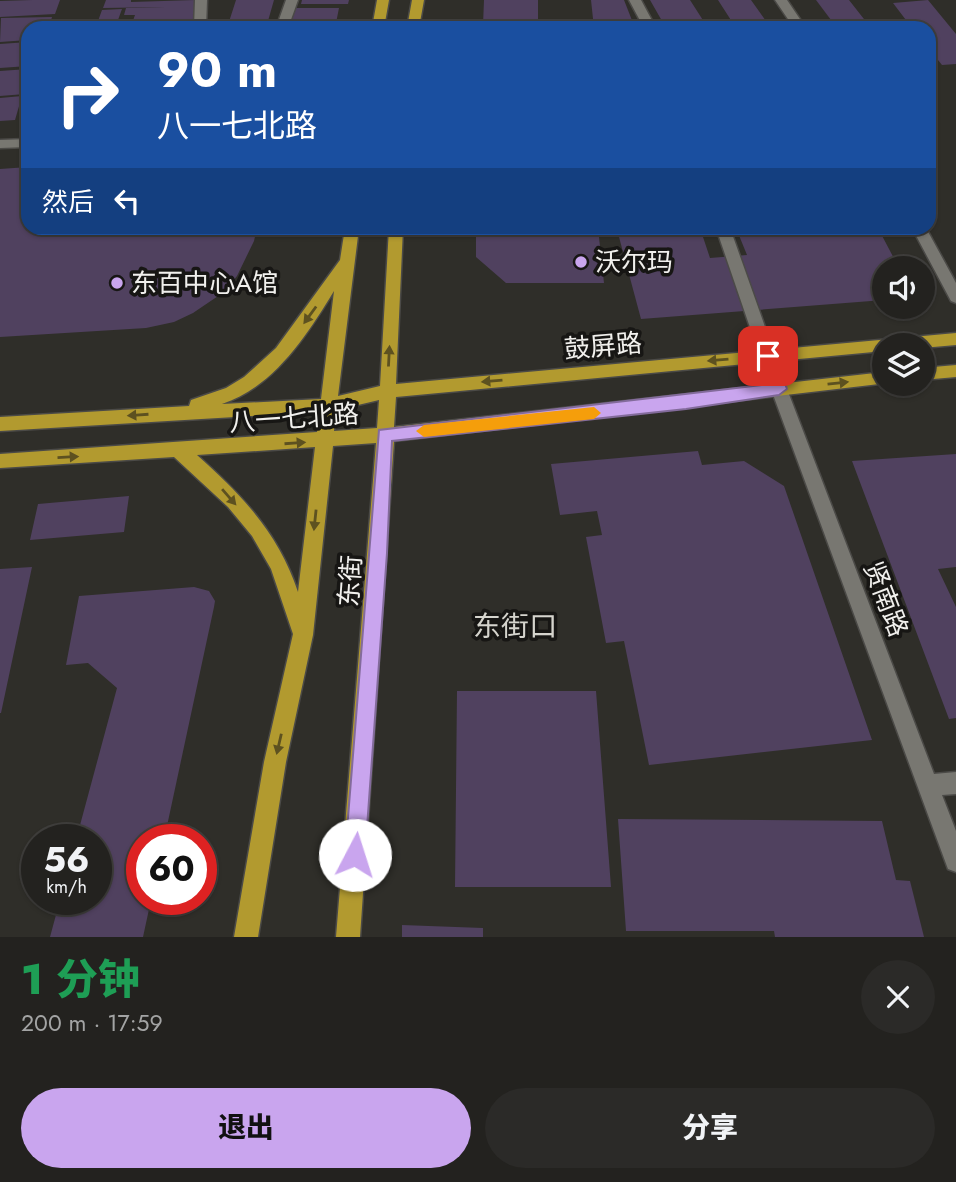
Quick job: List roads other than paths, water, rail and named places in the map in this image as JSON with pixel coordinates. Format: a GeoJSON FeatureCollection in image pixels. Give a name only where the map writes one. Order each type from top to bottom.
{"type":"FeatureCollection","features":[{"type":"Feature","properties":{"kind":"main road"},"geometry":{"type":"LineString","coordinates":[[379,21],[383,0]]}},
{"type":"Feature","properties":{"kind":"main road"},"geometry":{"type":"LineString","coordinates":[[414,21],[418,0]]}},
{"type":"Feature","properties":{"kind":"main road"},"geometry":{"type":"LineString","coordinates":[[246,937],[275,762],[303,635],[328,405],[351,235]]}},
{"type":"Feature","properties":{"kind":"main road","name":"东街"},"geometry":{"type":"LineString","coordinates":[[348,937],[371,664],[396,235]]}},
{"type":"Feature","properties":{"kind":"main road"},"geometry":{"type":"LineString","coordinates":[[173,412],[232,393],[271,365],[319,302],[347,258]]}},
{"type":"Feature","properties":{"kind":"main road","name":"鼓屏路"},"geometry":{"type":"LineString","coordinates":[[935,341],[956,339]]}},
{"type":"Feature","properties":{"kind":"main road","name":"鼓屏路"},"geometry":{"type":"LineString","coordinates":[[328,405],[387,391],[872,346]]}},
{"type":"Feature","properties":{"kind":"main road"},"geometry":{"type":"LineString","coordinates":[[935,373],[956,371]]}},
{"type":"Feature","properties":{"kind":"main road","name":"八一七北路"},"geometry":{"type":"LineString","coordinates":[[0,461],[324,441],[872,379]]}},
{"type":"Feature","properties":{"kind":"main road","name":"八一七北路"},"geometry":{"type":"LineString","coordinates":[[0,424],[328,405]]}},
{"type":"Feature","properties":{"kind":"main road"},"geometry":{"type":"LineString","coordinates":[[179,450],[216,483],[252,524],[276,559],[303,635]]}},
{"type":"Feature","properties":{"kind":"street"},"geometry":{"type":"LineString","coordinates":[[200,21],[201,0]]}},
{"type":"Feature","properties":{"kind":"street"},"geometry":{"type":"LineString","coordinates":[[284,21],[292,0]]}},
{"type":"Feature","properties":{"kind":"street"},"geometry":{"type":"LineString","coordinates":[[635,0],[646,21]]}},
{"type":"Feature","properties":{"kind":"street"},"geometry":{"type":"LineString","coordinates":[[781,0],[795,21]]}},
{"type":"Feature","properties":{"kind":"street"},"geometry":{"type":"LineString","coordinates":[[0,144],[21,143]]}},
{"type":"Feature","properties":{"kind":"street","name":"贤南路"},"geometry":{"type":"LineString","coordinates":[[725,235],[779,389],[956,861]]}},
{"type":"Feature","properties":{"kind":"street"},"geometry":{"type":"LineString","coordinates":[[923,235],[956,297]]}},
{"type":"Feature","properties":{"kind":"street"},"geometry":{"type":"LineString","coordinates":[[928,785],[956,783]]}},
{"type":"Feature","properties":{"kind":"place","name":"沃尔玛"},"geometry":{"type":"Point","coordinates":[581,262]}},
{"type":"Feature","properties":{"kind":"place","name":"东百中心A馆"},"geometry":{"type":"Point","coordinates":[117,283]}},
{"type":"Feature","properties":{"kind":"district","name":"东街口"},"geometry":{"type":"Point","coordinates":[515,626]}}]}
